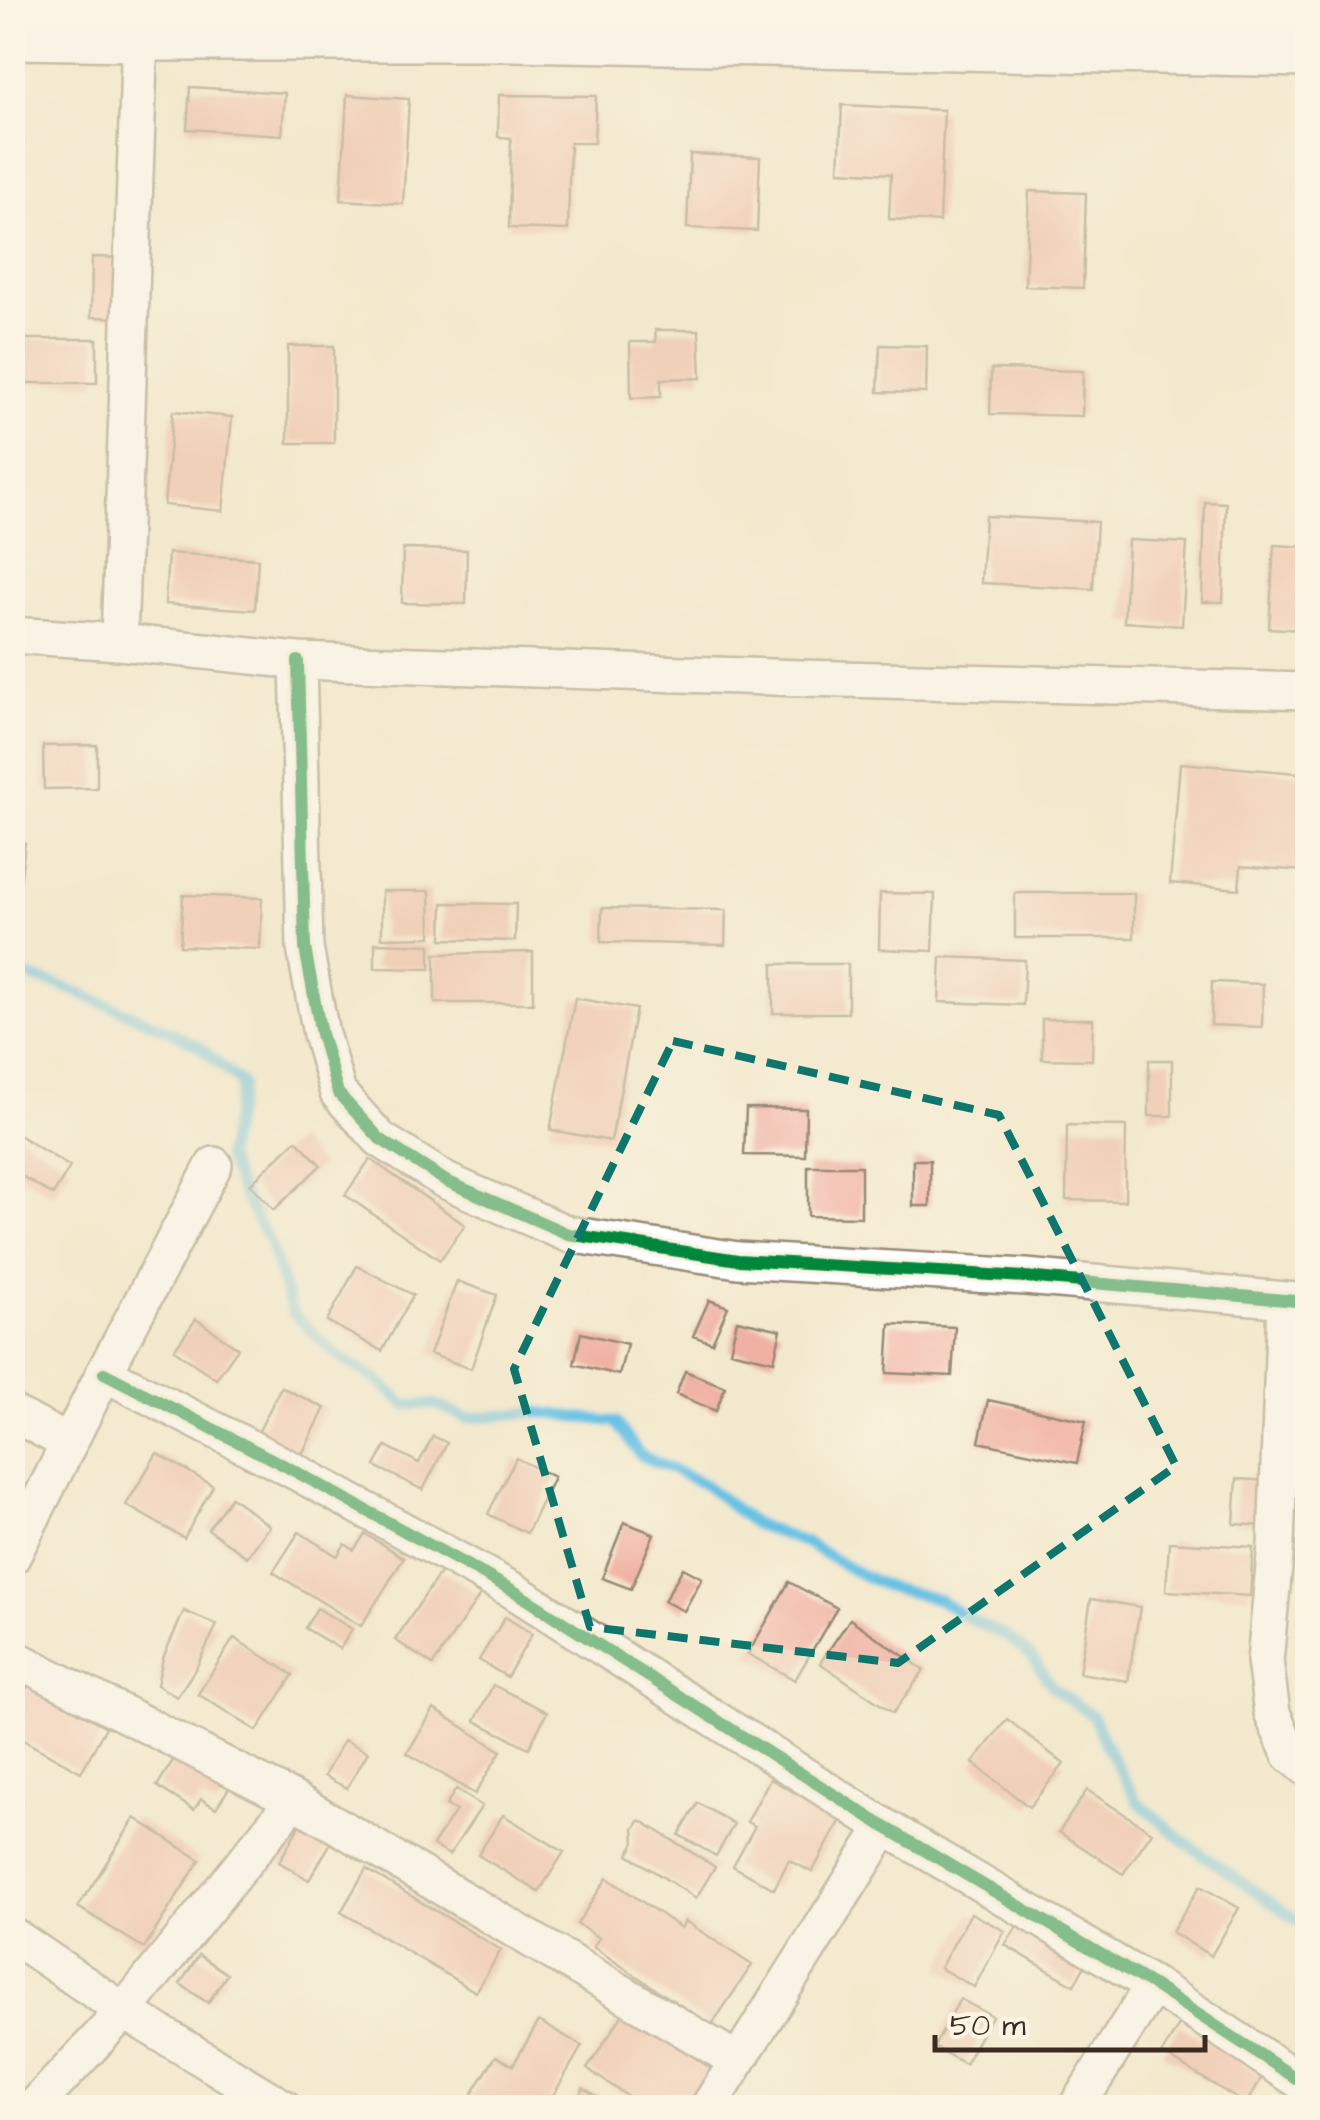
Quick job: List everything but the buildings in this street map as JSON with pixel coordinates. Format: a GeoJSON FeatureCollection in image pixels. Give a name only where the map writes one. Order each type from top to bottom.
{"type":"FeatureCollection","features":[{"type":"Feature","properties":{"kind":"highway"},"geometry":{"type":"LineString","coordinates":[[12,31],[513,34],[935,27],[1308,50]]}},
{"type":"Feature","properties":{"kind":"street"},"geometry":{"type":"LineString","coordinates":[[119,642],[140,34]]}},
{"type":"Feature","properties":{"kind":"street"},"geometry":{"type":"LineString","coordinates":[[12,634],[298,661],[1308,691]]}},
{"type":"Feature","properties":{"kind":"street"},"geometry":{"type":"LineString","coordinates":[[298,661],[305,948],[321,1034],[338,1093],[380,1139],[396,1150],[446,1182],[568,1234],[738,1260],[1025,1277],[1296,1302],[1265,1661],[1272,1713],[1290,1754],[1308,1768]]}},
{"type":"Feature","properties":{"kind":"street"},"geometry":{"type":"LineString","coordinates":[[12,1557],[214,1164]]}},
{"type":"Feature","properties":{"kind":"street"},"geometry":{"type":"LineString","coordinates":[[104,1373],[514,1591],[886,1827],[1153,1985],[1308,2086]]}},
{"type":"Feature","properties":{"kind":"street"},"geometry":{"type":"LineString","coordinates":[[12,1414],[70,1443]]}},
{"type":"Feature","properties":{"kind":"street"},"geometry":{"type":"LineString","coordinates":[[12,1657],[294,1800],[738,2061]]}},
{"type":"Feature","properties":{"kind":"street"},"geometry":{"type":"LineString","coordinates":[[33,2108],[124,2011],[294,1800]]}},
{"type":"Feature","properties":{"kind":"street"},"geometry":{"type":"LineString","coordinates":[[708,2108],[886,1827]]}},
{"type":"Feature","properties":{"kind":"street"},"geometry":{"type":"LineString","coordinates":[[12,1935],[124,2011],[284,2108]]}},
{"type":"Feature","properties":{"kind":"street"},"geometry":{"type":"LineString","coordinates":[[1076,2108],[1153,1985]]}},
{"type":"Feature","properties":{"kind":"highlighted area"},"geometry":{"type":"Polygon","coordinates":[[[673,1041],[999,1115],[1176,1466],[898,1663],[590,1627],[514,1369],[673,1041]]]}},
{"type":"Feature","properties":{"kind":"waterway"},"geometry":{"type":"LineString","coordinates":[[12,972],[62,986],[164,1028],[200,1047],[242,1084],[226,1156],[269,1241],[292,1312],[338,1356],[376,1379],[406,1405],[435,1404],[467,1418],[537,1412],[616,1422],[640,1455],[705,1485],[754,1524],[808,1544],[887,1587],[938,1599],[1008,1637],[1032,1657],[1053,1688],[1092,1715],[1138,1802],[1186,1843],[1308,1928]]}},
{"type":"Feature","properties":{"kind":"cycle path"},"geometry":{"type":"LineString","coordinates":[[298,661],[305,948],[321,1034],[338,1093],[380,1139],[446,1181],[568,1234],[738,1260],[1025,1277],[1308,1302]]}},
{"type":"Feature","properties":{"kind":"cycle path"},"geometry":{"type":"LineString","coordinates":[[104,1373],[514,1591],[885,1827],[1153,1985],[1308,2086]]}}]}
